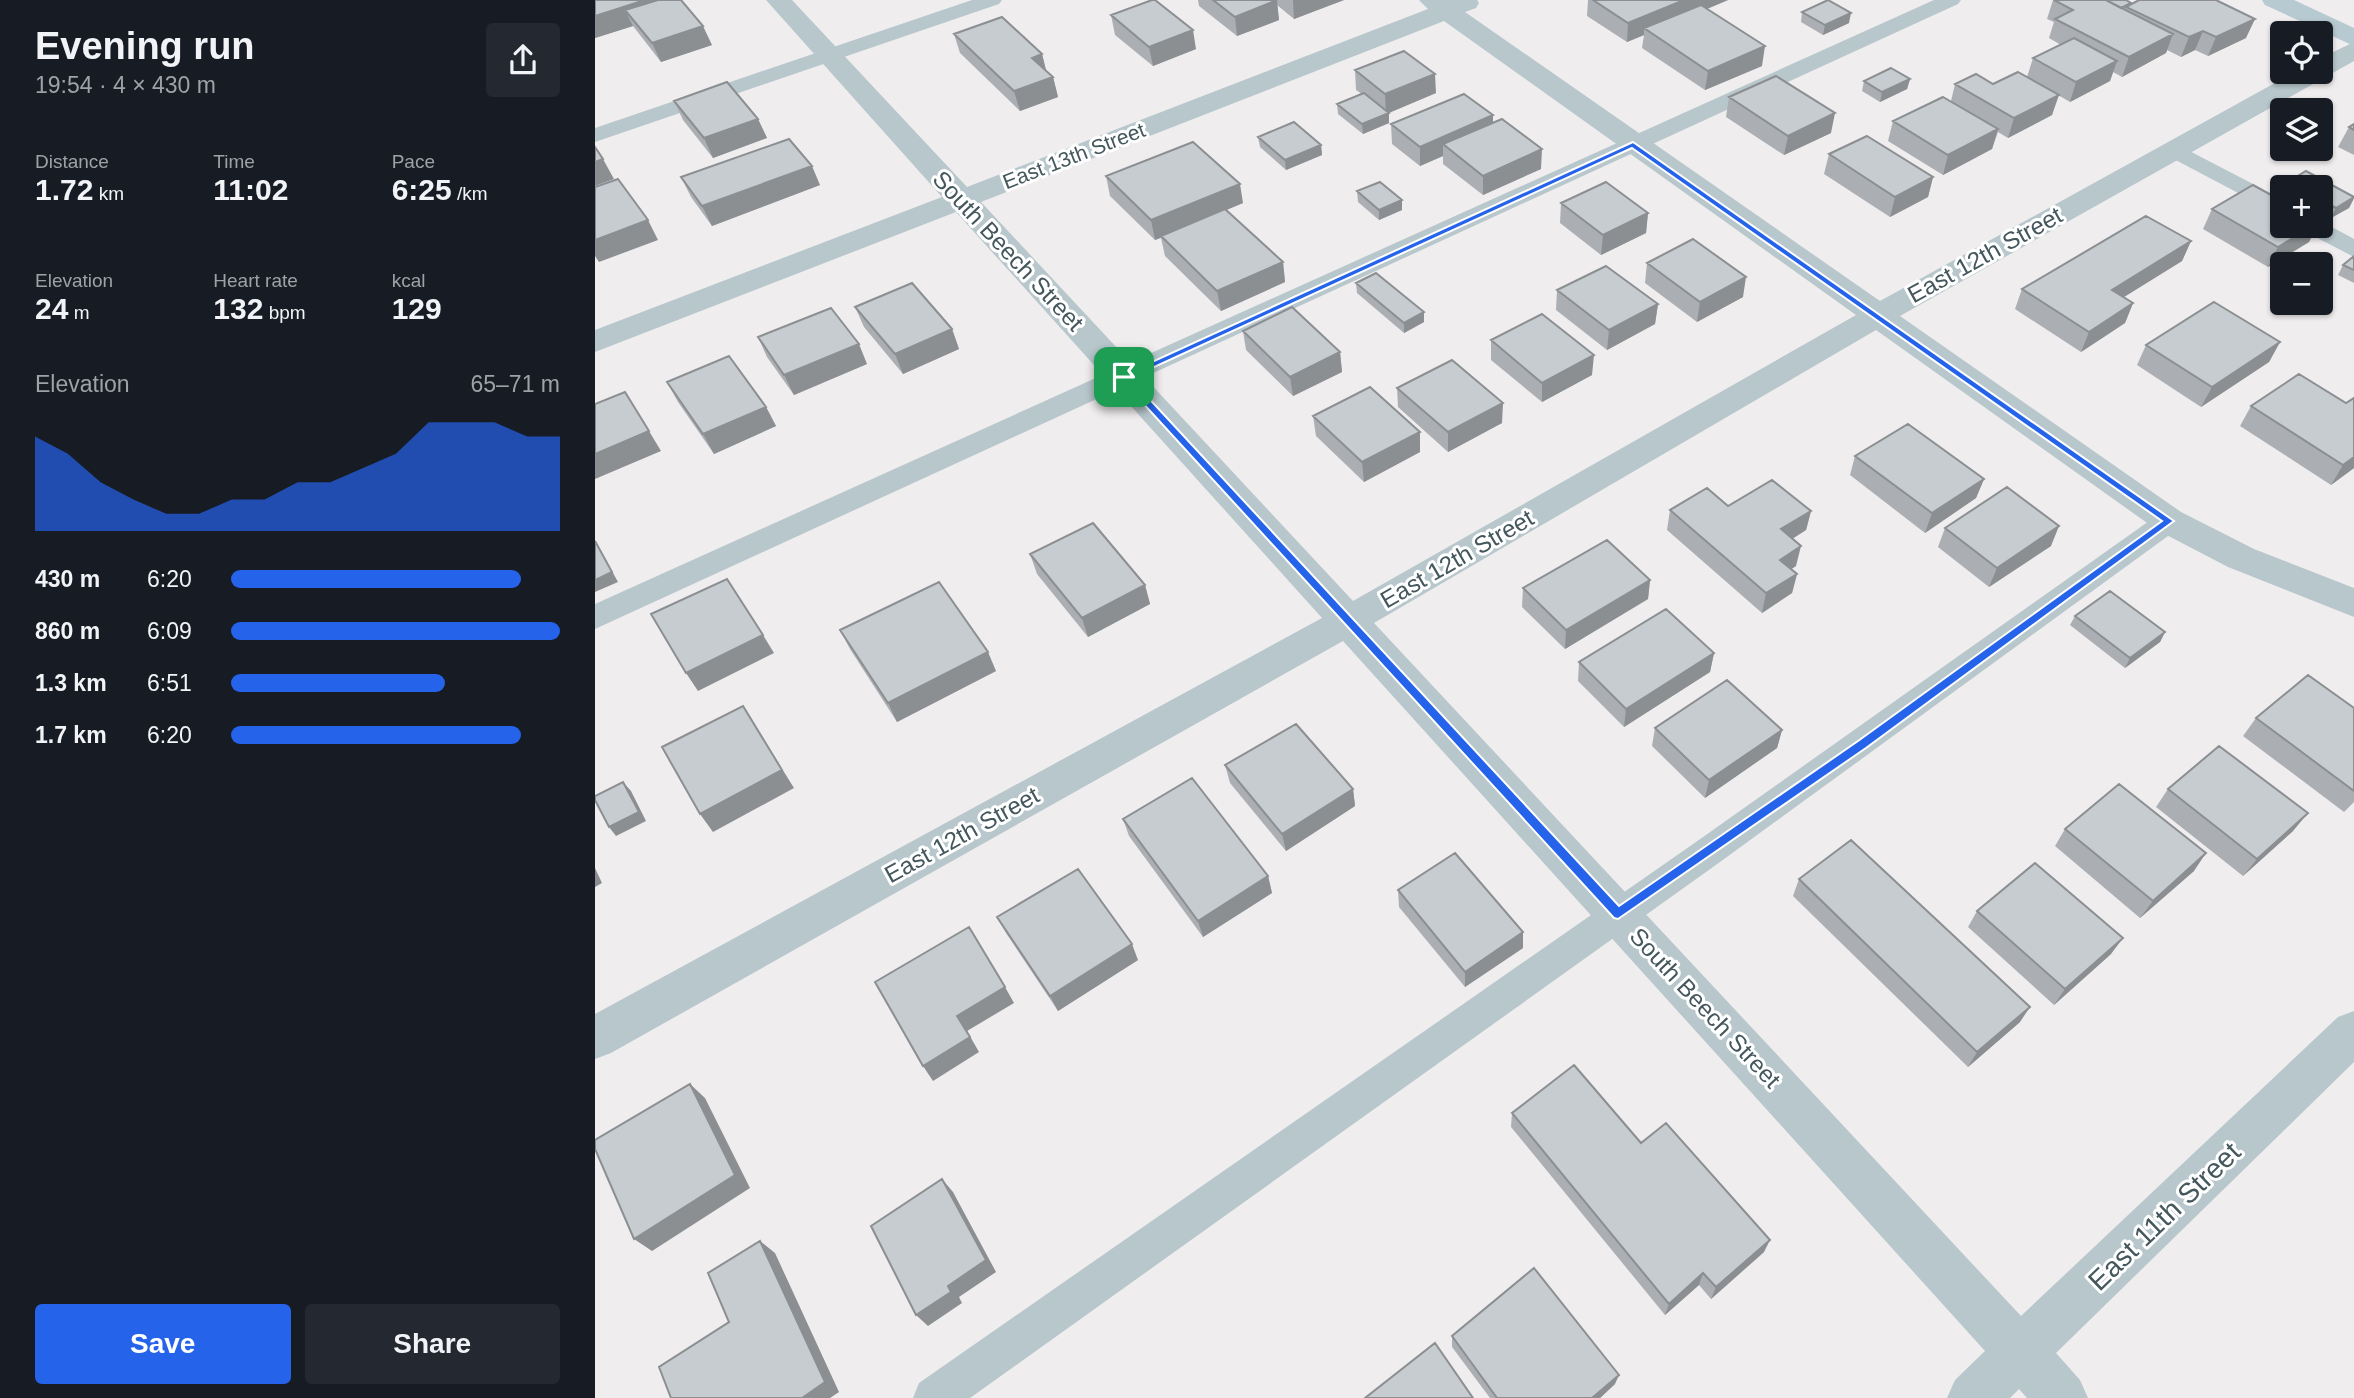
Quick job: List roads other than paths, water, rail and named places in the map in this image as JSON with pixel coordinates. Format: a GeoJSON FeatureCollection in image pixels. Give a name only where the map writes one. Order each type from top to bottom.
{"type":"FeatureCollection","features":[{"type":"Feature","properties":{"kind":"main road"},"geometry":{"type":"LineString","coordinates":[[2274,0],[2354,38]]}},
{"type":"Feature","properties":{"kind":"street","name":"South Beech Street"},"geometry":{"type":"LineString","coordinates":[[778,0],[2062,1398]]}},
{"type":"Feature","properties":{"kind":"street"},"geometry":{"type":"LineString","coordinates":[[1451,4],[1633,145],[2169,521],[2241,558],[2354,603]]}},
{"type":"Feature","properties":{"kind":"street","name":"East 13th Street"},"geometry":{"type":"LineString","coordinates":[[595,342],[961,200],[1451,4]]}},
{"type":"Feature","properties":{"kind":"street"},"geometry":{"type":"LineString","coordinates":[[2333,61],[2354,50]]}},
{"type":"Feature","properties":{"kind":"street","name":"East 12th Street"},"geometry":{"type":"LineString","coordinates":[[595,1038],[1348,621],[1877,316],[2292,84]]}},
{"type":"Feature","properties":{"kind":"street","name":"East 11th Street"},"geometry":{"type":"LineString","coordinates":[[1973,1398],[2354,1032]]}},
{"type":"Feature","properties":{"kind":"lane"},"geometry":{"type":"LineString","coordinates":[[595,135],[992,0]]}},
{"type":"Feature","properties":{"kind":"lane"},"geometry":{"type":"LineString","coordinates":[[595,617],[1951,0]]}},
{"type":"Feature","properties":{"kind":"lane"},"geometry":{"type":"LineString","coordinates":[[2174,150],[2270,202]]}},
{"type":"Feature","properties":{"kind":"lane"},"geometry":{"type":"LineString","coordinates":[[2333,238],[2354,249]]}},
{"type":"Feature","properties":{"kind":"lane"},"geometry":{"type":"LineString","coordinates":[[934,1398],[1618,914],[1862,745],[2169,521]]}}]}
